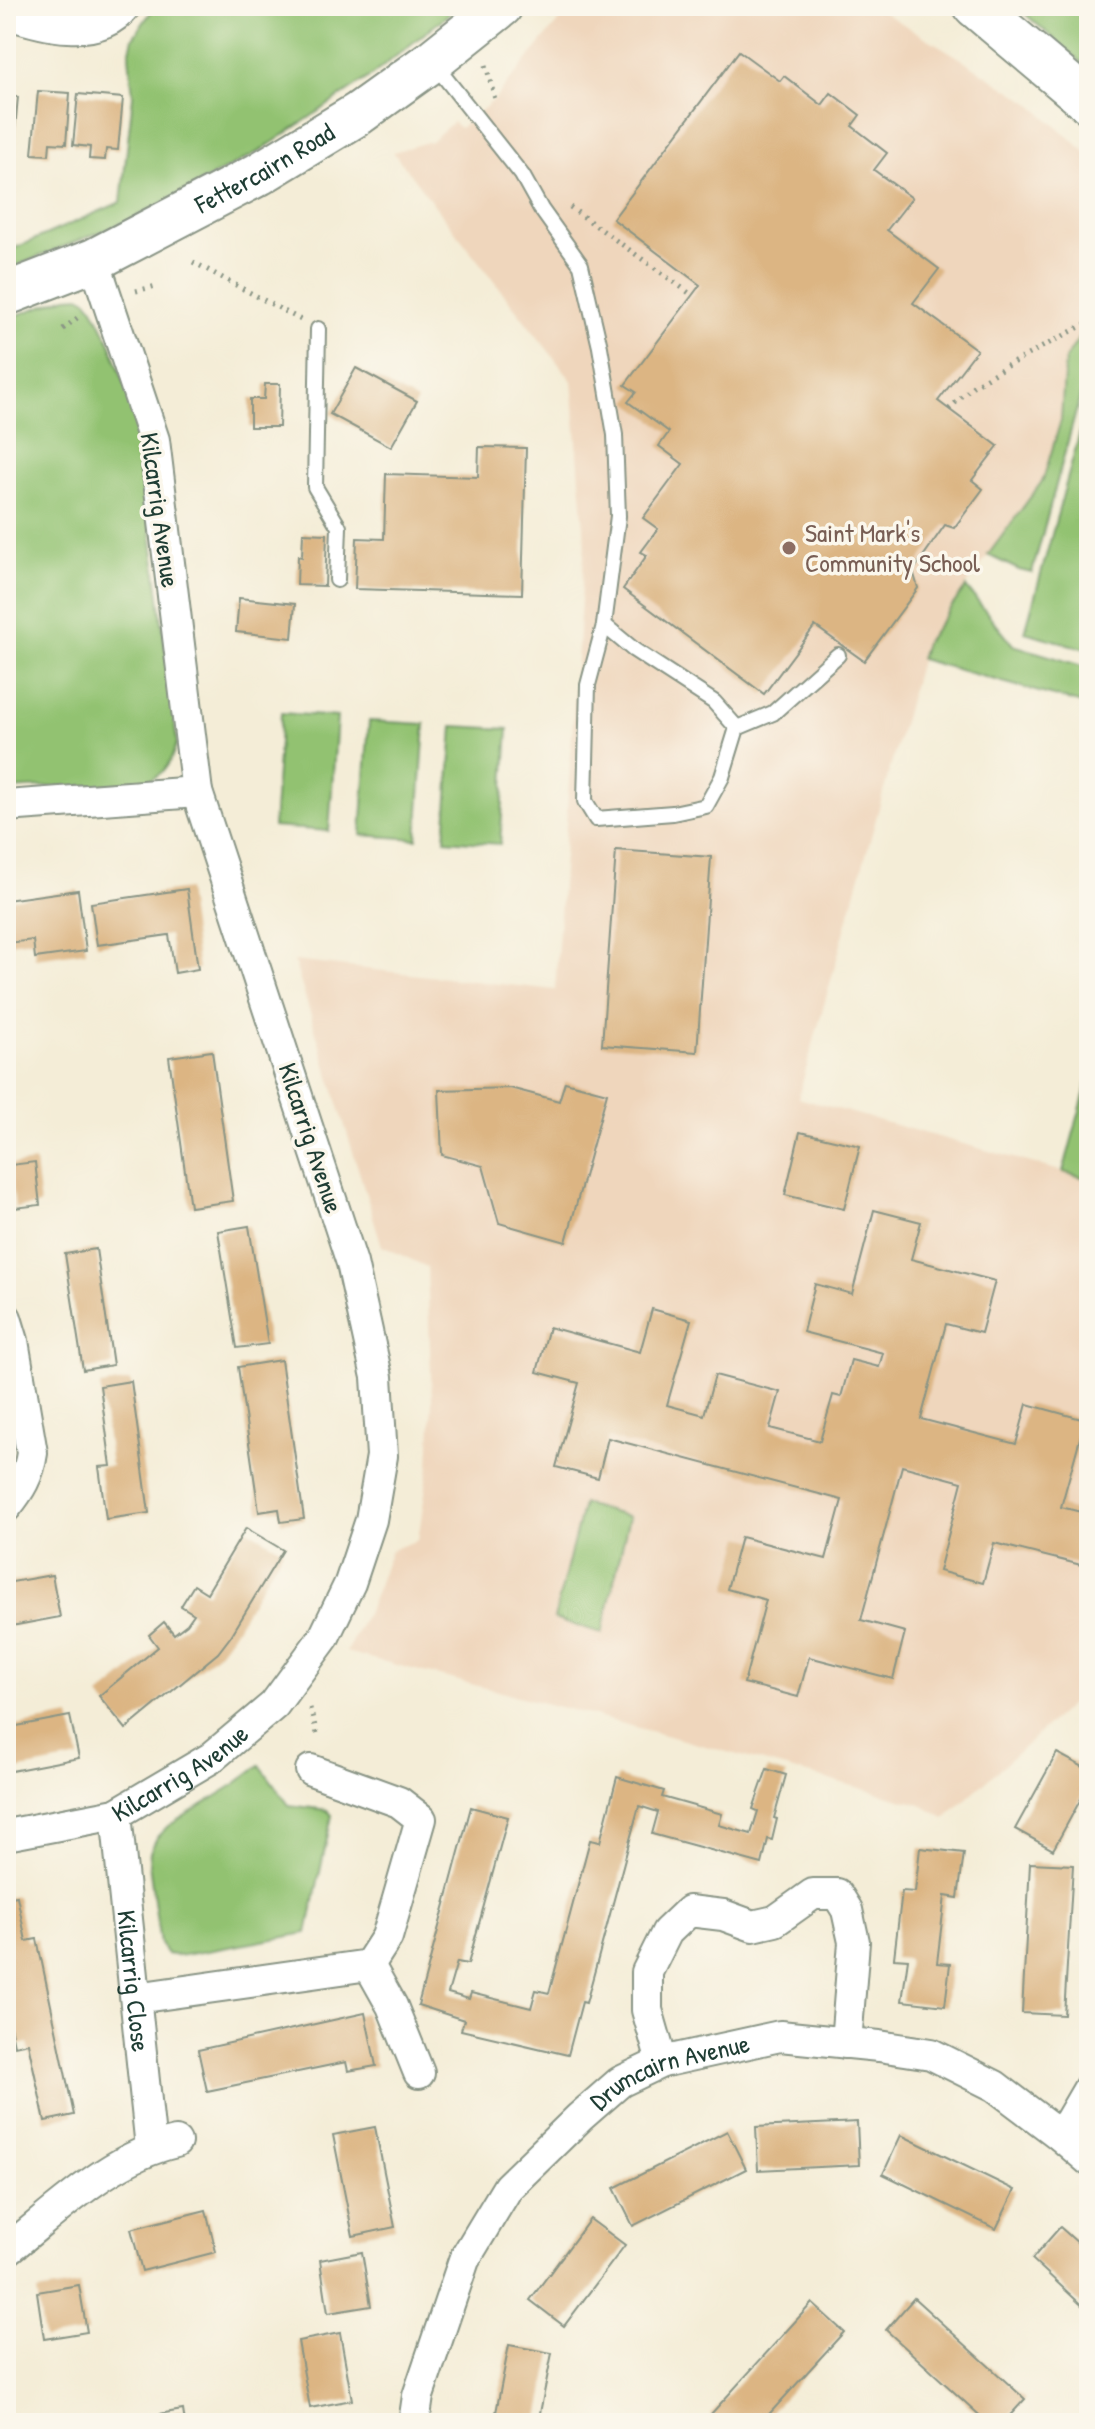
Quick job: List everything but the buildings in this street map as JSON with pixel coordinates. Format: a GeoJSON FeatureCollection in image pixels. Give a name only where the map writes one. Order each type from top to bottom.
{"type":"FeatureCollection","features":[{"type":"Feature","properties":{"kind":"street"},"geometry":{"type":"LineString","coordinates":[[6,13],[57,26],[83,28],[118,15],[125,6]]}},
{"type":"Feature","properties":{"kind":"street","name":"Fettercairn Road"},"geometry":{"type":"LineString","coordinates":[[6,294],[94,260],[259,174],[358,114],[501,6]]}},
{"type":"Feature","properties":{"kind":"street"},"geometry":{"type":"LineString","coordinates":[[975,6],[1089,102]]}},
{"type":"Feature","properties":{"kind":"street","name":"Kilcarrig Avenue"},"geometry":{"type":"LineString","coordinates":[[6,1835],[116,1814],[211,1758],[274,1705],[324,1637],[350,1583],[371,1520],[382,1456],[377,1377],[352,1263],[197,792],[154,440],[94,260]]}},
{"type":"Feature","properties":{"kind":"street"},"geometry":{"type":"LineString","coordinates":[[6,806],[197,792]]}},
{"type":"Feature","properties":{"kind":"street"},"geometry":{"type":"LineString","coordinates":[[6,1318],[13,1341],[32,1453],[23,1485],[6,1507]]}},
{"type":"Feature","properties":{"kind":"street"},"geometry":{"type":"LineString","coordinates":[[136,1998],[369,1965],[387,1937],[421,1819],[399,1802],[311,1770]]}},
{"type":"Feature","properties":{"kind":"street","name":"Kilcarrig Close"},"geometry":{"type":"LineString","coordinates":[[6,2251],[108,2170],[164,2145],[136,1998],[116,1814]]}},
{"type":"Feature","properties":{"kind":"street"},"geometry":{"type":"LineString","coordinates":[[662,2062],[647,2010],[647,1972],[667,1932],[689,1911],[723,1915],[753,1926],[775,1921],[813,1894],[837,1894],[847,1910],[854,1942],[846,2043]]}},
{"type":"Feature","properties":{"kind":"street"},"geometry":{"type":"LineString","coordinates":[[369,1965],[392,2006],[419,2073]]}},
{"type":"Feature","properties":{"kind":"street","name":"Drumcairn Avenue"},"geometry":{"type":"LineString","coordinates":[[414,2423],[418,2396],[464,2260],[508,2187],[620,2082],[662,2062],[780,2036],[931,2054],[995,2086],[1089,2160]]}},
{"type":"Feature","properties":{"kind":"street"},"geometry":{"type":"LineString","coordinates":[[1061,2136],[1089,2088]]}},
{"type":"Feature","properties":{"kind":"lane"},"geometry":{"type":"LineString","coordinates":[[432,61],[522,175],[541,209],[581,265],[600,347],[615,435],[618,516],[604,625],[588,685],[585,801],[596,819],[673,813],[706,806],[722,777],[737,728]]}},
{"type":"Feature","properties":{"kind":"lane"},"geometry":{"type":"LineString","coordinates":[[318,329],[315,487],[339,527],[337,580]]}},
{"type":"Feature","properties":{"kind":"lane"},"geometry":{"type":"LineString","coordinates":[[604,625],[634,650],[714,702],[737,728]]}},
{"type":"Feature","properties":{"kind":"lane"},"geometry":{"type":"LineString","coordinates":[[737,728],[773,713],[838,655]]}},
{"type":"Feature","properties":{"kind":"path"},"geometry":{"type":"LineString","coordinates":[[568,206],[692,295]]}},
{"type":"Feature","properties":{"kind":"path"},"geometry":{"type":"LineString","coordinates":[[193,262],[318,329]]}},
{"type":"Feature","properties":{"kind":"path"},"geometry":{"type":"LineString","coordinates":[[131,293],[156,286]]}},
{"type":"Feature","properties":{"kind":"path"},"geometry":{"type":"LineString","coordinates":[[63,329],[93,308]]}},
{"type":"Feature","properties":{"kind":"path"},"geometry":{"type":"LineString","coordinates":[[949,409],[973,386],[1089,322]]}},
{"type":"Feature","properties":{"kind":"path"},"geometry":{"type":"LineString","coordinates":[[310,1705],[318,1737]]}},
{"type":"Feature","properties":{"kind":"shaded area"},"geometry":{"type":"Polygon","coordinates":[[[571,6],[873,6],[1030,103],[1089,155],[1089,330],[1081,335],[1065,359],[1061,420],[1043,480],[925,643],[798,1098],[1089,1179],[1089,1688],[945,1818],[919,1804],[346,1652],[371,1604],[391,1550],[418,1540],[429,1466],[432,1402],[427,1267],[382,1246],[294,961],[555,990],[585,541],[572,381],[393,152],[431,141],[453,122],[460,128],[494,100],[571,6]]]}},
{"type":"Feature","properties":{"kind":"green space"},"geometry":{"type":"Polygon","coordinates":[[[155,6],[459,6],[371,76],[260,151],[132,219],[6,270],[6,252],[121,202],[133,96],[129,55],[133,38],[155,6]]]}},
{"type":"Feature","properties":{"kind":"green space"},"geometry":{"type":"Polygon","coordinates":[[[1016,6],[1089,6],[1089,69],[1016,6]]]}},
{"type":"Feature","properties":{"kind":"green space"},"geometry":{"type":"Polygon","coordinates":[[[80,296],[93,308],[111,345],[137,419],[177,743],[166,768],[142,783],[6,789],[6,319],[67,297],[80,296]]]}},
{"type":"Feature","properties":{"kind":"green space"},"geometry":{"type":"Polygon","coordinates":[[[1089,330],[1089,364],[1032,573],[1019,570],[988,555],[1043,480],[1061,420],[1065,359],[1081,335],[1089,330]]]}},
{"type":"Feature","properties":{"kind":"green space"},"geometry":{"type":"Polygon","coordinates":[[[1089,400],[1089,650],[1025,632],[1089,400]]]}},
{"type":"Feature","properties":{"kind":"green space"},"geometry":{"type":"Polygon","coordinates":[[[966,587],[1013,645],[1089,668],[1089,706],[920,659],[925,643],[966,587]]]}},
{"type":"Feature","properties":{"kind":"green space"},"geometry":{"type":"Polygon","coordinates":[[[281,713],[337,717],[329,831],[273,827],[281,713]]]}},
{"type":"Feature","properties":{"kind":"green space"},"geometry":{"type":"Polygon","coordinates":[[[369,721],[425,724],[417,839],[361,835],[369,721]]]}},
{"type":"Feature","properties":{"kind":"green space"},"geometry":{"type":"Polygon","coordinates":[[[453,726],[508,729],[500,844],[445,840],[453,726]]]}},
{"type":"Feature","properties":{"kind":"green space"},"geometry":{"type":"Polygon","coordinates":[[[1089,1077],[1089,1179],[1063,1172],[1089,1077]]]}},
{"type":"Feature","properties":{"kind":"green space"},"geometry":{"type":"Polygon","coordinates":[[[583,1504],[629,1517],[602,1633],[554,1619],[583,1504]]]}},
{"type":"Feature","properties":{"kind":"green space"},"geometry":{"type":"Polygon","coordinates":[[[260,1765],[289,1805],[327,1810],[332,1815],[307,1933],[179,1956],[167,1954],[160,1944],[149,1864],[150,1852],[157,1837],[168,1826],[260,1765]]]}},
{"type":"Feature","properties":{"kind":"place","name":"Saint Mark's Community School"},"geometry":{"type":"Point","coordinates":[789,548]}}]}
